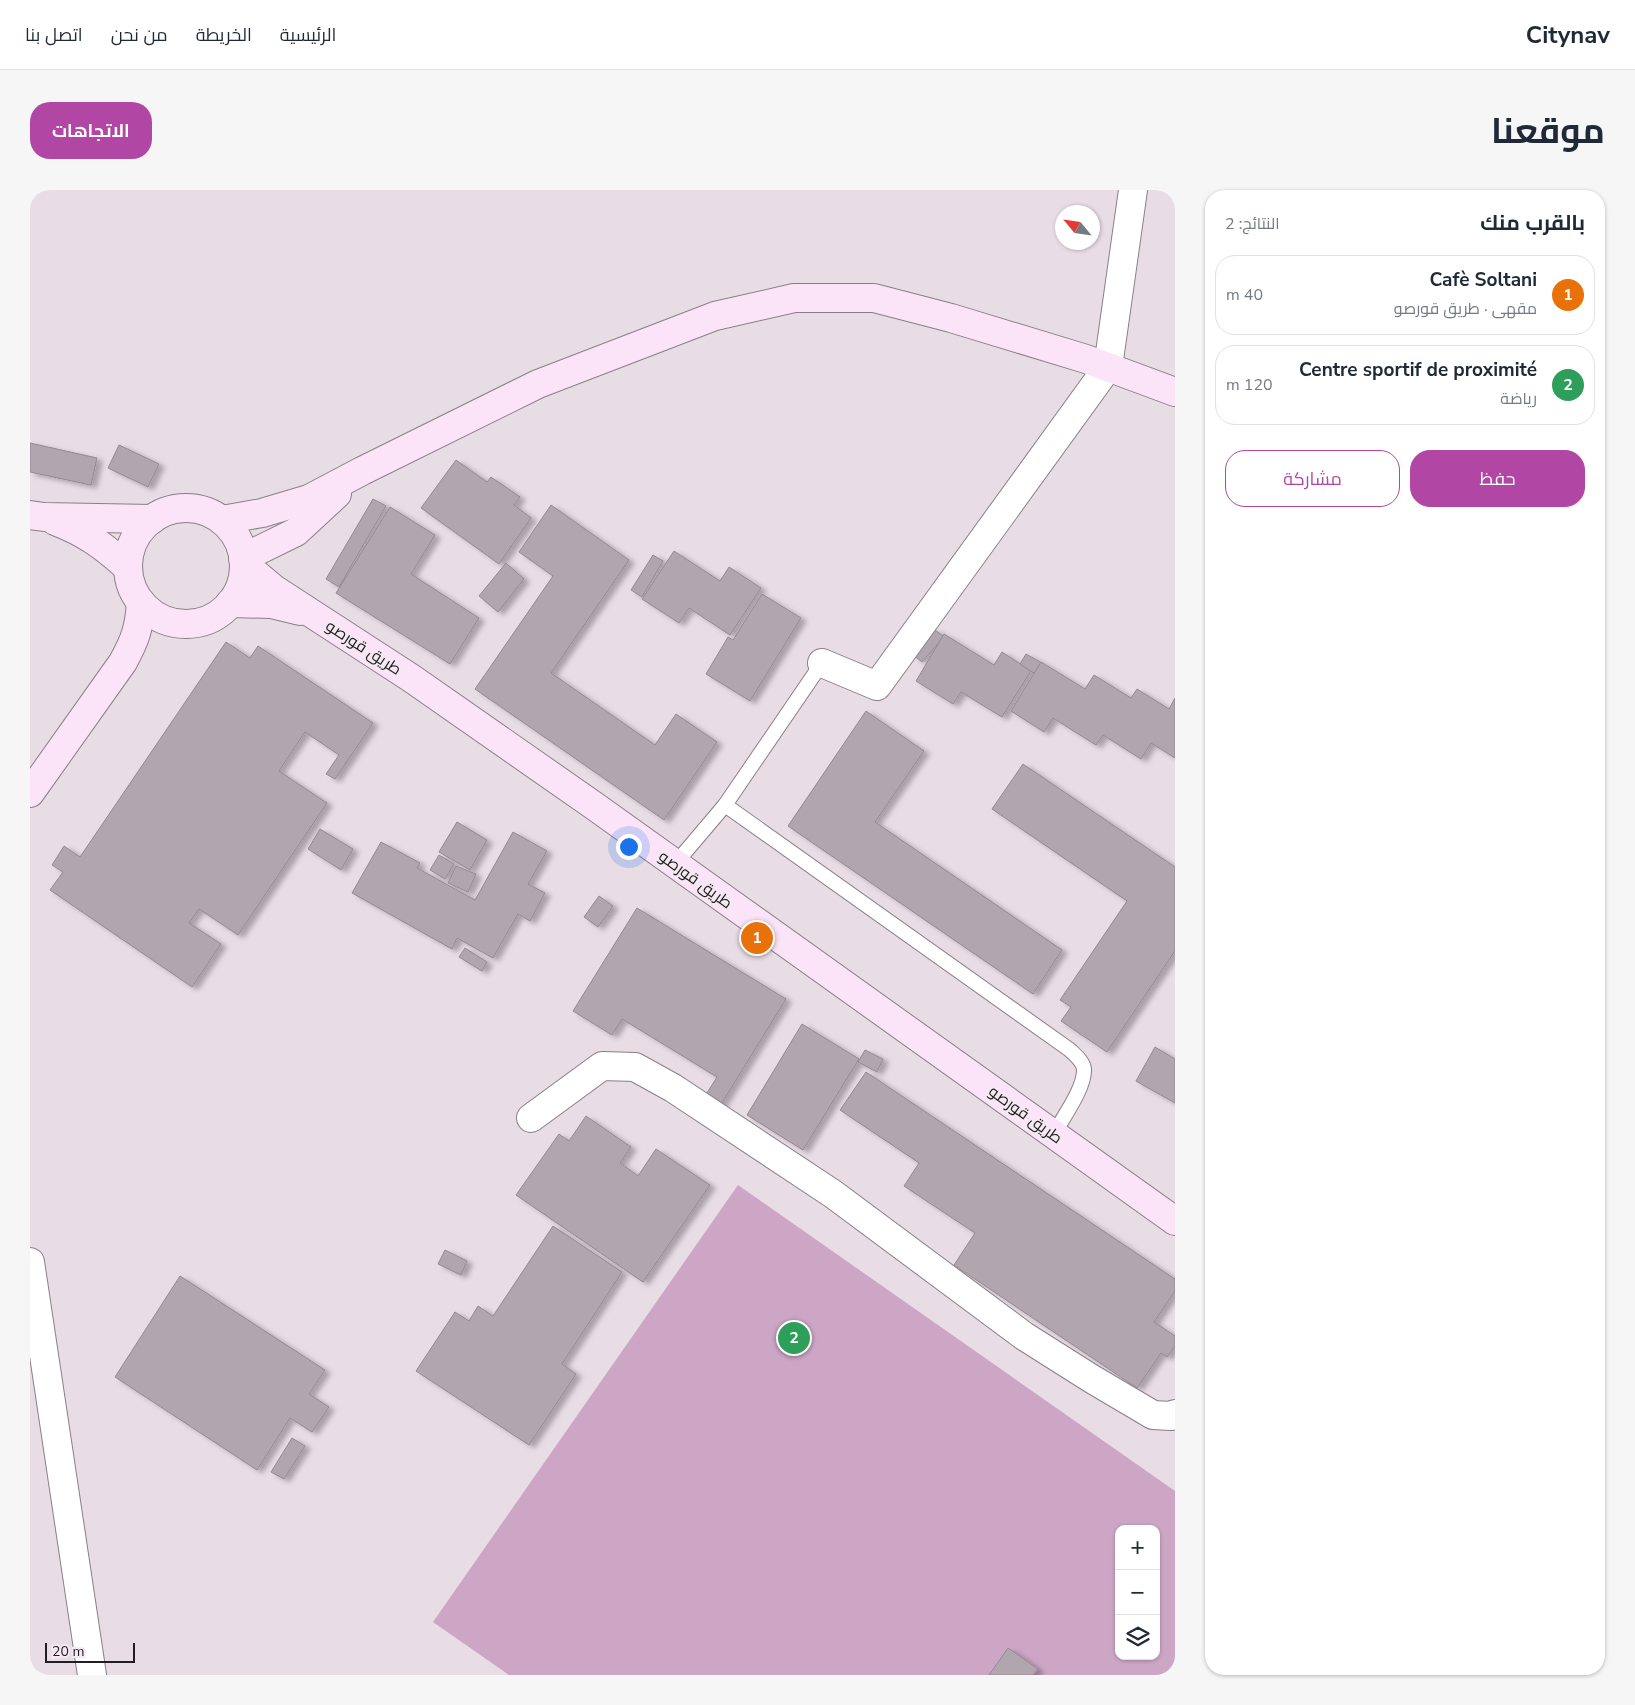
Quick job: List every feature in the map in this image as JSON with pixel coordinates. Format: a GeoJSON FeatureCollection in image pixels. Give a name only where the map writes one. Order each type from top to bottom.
{"type":"FeatureCollection","features":[{"type":"Feature","properties":{"kind":"main road"},"geometry":{"type":"LineString","coordinates":[[222,520],[262,513],[309,499],[538,384],[715,316],[794,298],[874,298],[951,318],[1086,359],[1175,392]]}},
{"type":"Feature","properties":{"kind":"main road"},"geometry":{"type":"LineString","coordinates":[[244,561],[296,532],[362,471]]}},
{"type":"Feature","properties":{"kind":"main road"},"geometry":{"type":"LineString","coordinates":[[189,508],[208,512],[222,520],[234,533],[241,548],[244,561],[242,581],[235,597],[223,611],[207,620],[180,624],[155,616],[141,603],[131,587],[128,568],[130,549],[139,532],[152,519],[170,510],[189,508]]}},
{"type":"Feature","properties":{"kind":"main road"},"geometry":{"type":"LineString","coordinates":[[37,516],[152,519]]}},
{"type":"Feature","properties":{"kind":"main road"},"geometry":{"type":"LineString","coordinates":[[37,516],[75,529],[103,546],[128,568]]}},
{"type":"Feature","properties":{"kind":"main road","name":"طريق قورصو"},"geometry":{"type":"LineString","coordinates":[[244,561],[274,589],[411,678],[676,864],[1175,1221]]}},
{"type":"Feature","properties":{"kind":"main road"},"geometry":{"type":"LineString","coordinates":[[30,793],[123,662],[133,644],[140,624],[141,603]]}},
{"type":"Feature","properties":{"kind":"main road"},"geometry":{"type":"LineString","coordinates":[[230,603],[271,604],[311,613]]}},
{"type":"Feature","properties":{"kind":"main road"},"geometry":{"type":"LineString","coordinates":[[123,662],[154,638],[180,624]]}},
{"type":"Feature","properties":{"kind":"street"},"geometry":{"type":"LineString","coordinates":[[822,663],[877,686],[1108,367],[1133,190]]}},
{"type":"Feature","properties":{"kind":"street"},"geometry":{"type":"LineString","coordinates":[[531,1118],[602,1066],[635,1067],[673,1088],[833,1194],[1024,1336],[1092,1380],[1153,1415],[1171,1416],[1175,1414]]}},
{"type":"Feature","properties":{"kind":"street"},"geometry":{"type":"LineString","coordinates":[[30,1262],[92,1675]]}},
{"type":"Feature","properties":{"kind":"lane"},"geometry":{"type":"LineString","coordinates":[[676,864],[725,806],[822,663]]}},
{"type":"Feature","properties":{"kind":"lane"},"geometry":{"type":"LineString","coordinates":[[725,806],[1074,1054],[1084,1068],[1082,1085],[1054,1134]]}},
{"type":"Feature","properties":{"kind":"shaded area"},"geometry":{"type":"Polygon","coordinates":[[[738,1185],[1175,1491],[1175,1671],[1172,1675],[509,1675],[433,1622],[738,1185]]]}},
{"type":"Feature","properties":{"kind":"building"},"geometry":{"type":"Polygon","coordinates":[[[30,443],[97,458],[91,485],[30,472],[30,443]]]}},
{"type":"Feature","properties":{"kind":"building"},"geometry":{"type":"Polygon","coordinates":[[[119,445],[159,464],[148,487],[108,468],[119,445]]]}},
{"type":"Feature","properties":{"kind":"building"},"geometry":{"type":"Polygon","coordinates":[[[456,460],[487,482],[491,477],[520,497],[514,505],[531,518],[499,564],[421,508],[456,460]]]}},
{"type":"Feature","properties":{"kind":"building"},"geometry":{"type":"Polygon","coordinates":[[[373,499],[386,506],[339,587],[326,579],[373,499]]]}},
{"type":"Feature","properties":{"kind":"building"},"geometry":{"type":"Polygon","coordinates":[[[551,505],[629,560],[551,673],[655,745],[676,714],[717,742],[664,820],[475,689],[553,576],[519,552],[551,505]]]}},
{"type":"Feature","properties":{"kind":"building"},"geometry":{"type":"Polygon","coordinates":[[[390,507],[435,535],[411,574],[479,618],[450,664],[336,593],[390,507]]]}},
{"type":"Feature","properties":{"kind":"building"},"geometry":{"type":"Polygon","coordinates":[[[674,551],[720,581],[729,567],[761,588],[730,635],[689,608],[679,623],[642,599],[674,551]]]}},
{"type":"Feature","properties":{"kind":"building"},"geometry":{"type":"Polygon","coordinates":[[[653,555],[663,561],[642,597],[631,590],[653,555]]]}},
{"type":"Feature","properties":{"kind":"building"},"geometry":{"type":"Polygon","coordinates":[[[506,563],[524,579],[498,612],[479,596],[506,563]]]}},
{"type":"Feature","properties":{"kind":"building"},"geometry":{"type":"Polygon","coordinates":[[[762,594],[801,618],[750,701],[706,674],[728,637],[733,640],[762,594]]]}},
{"type":"Feature","properties":{"kind":"building"},"geometry":{"type":"Polygon","coordinates":[[[934,629],[944,637],[922,662],[912,654],[934,629]]]}},
{"type":"Feature","properties":{"kind":"building"},"geometry":{"type":"Polygon","coordinates":[[[944,634],[994,665],[1002,652],[1031,671],[1002,717],[961,692],[953,704],[916,681],[944,634]]]}},
{"type":"Feature","properties":{"kind":"building"},"geometry":{"type":"Polygon","coordinates":[[[226,642],[250,658],[258,646],[373,723],[335,779],[326,774],[339,755],[305,732],[279,771],[327,803],[238,935],[199,909],[189,923],[221,944],[192,987],[50,890],[63,872],[52,865],[64,846],[80,857],[226,642]]]}},
{"type":"Feature","properties":{"kind":"building"},"geometry":{"type":"Polygon","coordinates":[[[1026,654],[1042,663],[1035,674],[1020,664],[1026,654]]]}},
{"type":"Feature","properties":{"kind":"building"},"geometry":{"type":"Polygon","coordinates":[[[1041,662],[1085,689],[1094,675],[1131,698],[1137,689],[1169,709],[1175,698],[1175,758],[1151,743],[1141,759],[1103,735],[1096,745],[1053,718],[1044,732],[1011,711],[1041,662]]]}},
{"type":"Feature","properties":{"kind":"building"},"geometry":{"type":"Polygon","coordinates":[[[866,711],[924,751],[875,822],[1062,950],[1033,994],[788,826],[866,711]]]}},
{"type":"Feature","properties":{"kind":"building"},"geometry":{"type":"Polygon","coordinates":[[[1023,764],[1175,867],[1175,951],[1107,1052],[1061,1021],[1071,1007],[1060,1000],[1127,901],[992,809],[1023,764]]]}},
{"type":"Feature","properties":{"kind":"building"},"geometry":{"type":"Polygon","coordinates":[[[457,822],[487,840],[470,870],[439,852],[457,822]]]}},
{"type":"Feature","properties":{"kind":"building"},"geometry":{"type":"Polygon","coordinates":[[[320,829],[353,849],[341,870],[308,849],[320,829]]]}},
{"type":"Feature","properties":{"kind":"building"},"geometry":{"type":"Polygon","coordinates":[[[513,832],[547,851],[528,884],[545,893],[530,921],[518,914],[493,958],[457,938],[452,949],[352,893],[381,842],[420,863],[417,868],[475,900],[513,832]]]}},
{"type":"Feature","properties":{"kind":"building"},"geometry":{"type":"Polygon","coordinates":[[[439,855],[454,864],[445,879],[430,870],[439,855]]]}},
{"type":"Feature","properties":{"kind":"building"},"geometry":{"type":"Polygon","coordinates":[[[456,866],[476,874],[468,892],[448,883],[456,866]]]}},
{"type":"Feature","properties":{"kind":"building"},"geometry":{"type":"Polygon","coordinates":[[[599,896],[613,906],[598,927],[584,917],[599,896]]]}},
{"type":"Feature","properties":{"kind":"building"},"geometry":{"type":"Polygon","coordinates":[[[637,908],[786,999],[717,1111],[702,1101],[717,1077],[622,1019],[612,1035],[573,1011],[637,908]]]}},
{"type":"Feature","properties":{"kind":"building"},"geometry":{"type":"Polygon","coordinates":[[[465,948],[487,962],[482,971],[459,957],[465,948]]]}},
{"type":"Feature","properties":{"kind":"building"},"geometry":{"type":"Polygon","coordinates":[[[802,1024],[859,1059],[803,1150],[747,1115],[802,1024]]]}},
{"type":"Feature","properties":{"kind":"building"},"geometry":{"type":"Polygon","coordinates":[[[1155,1047],[1175,1059],[1175,1103],[1136,1081],[1155,1047]]]}},
{"type":"Feature","properties":{"kind":"building"},"geometry":{"type":"Polygon","coordinates":[[[865,1050],[883,1059],[877,1072],[858,1062],[865,1050]]]}},
{"type":"Feature","properties":{"kind":"building"},"geometry":{"type":"Polygon","coordinates":[[[866,1072],[1175,1279],[1175,1291],[1154,1322],[1175,1336],[1175,1346],[1167,1357],[1161,1353],[1137,1388],[954,1265],[975,1233],[904,1186],[919,1163],[840,1110],[866,1072]]]}},
{"type":"Feature","properties":{"kind":"building"},"geometry":{"type":"Polygon","coordinates":[[[586,1116],[631,1147],[620,1163],[638,1176],[656,1149],[710,1185],[643,1282],[516,1195],[559,1134],[569,1141],[586,1116]]]}},
{"type":"Feature","properties":{"kind":"building"},"geometry":{"type":"Polygon","coordinates":[[[553,1226],[622,1272],[562,1364],[576,1374],[529,1445],[416,1371],[455,1312],[469,1321],[478,1306],[493,1316],[553,1226]]]}},
{"type":"Feature","properties":{"kind":"building"},"geometry":{"type":"Polygon","coordinates":[[[445,1250],[467,1261],[461,1275],[438,1264],[445,1250]]]}},
{"type":"Feature","properties":{"kind":"building"},"geometry":{"type":"Polygon","coordinates":[[[180,1276],[325,1370],[309,1394],[329,1407],[312,1432],[290,1418],[257,1470],[115,1377],[180,1276]]]}},
{"type":"Feature","properties":{"kind":"building"},"geometry":{"type":"Polygon","coordinates":[[[292,1438],[305,1446],[284,1479],[271,1472],[292,1438]]]}},
{"type":"Feature","properties":{"kind":"building"},"geometry":{"type":"Polygon","coordinates":[[[1008,1648],[1038,1669],[1033,1675],[989,1675],[1008,1648]]]}},
{"type":"Feature","properties":{"kind":"place","name":"Cafè Soltani"},"geometry":{"type":"Point","coordinates":[757,938]}},
{"type":"Feature","properties":{"kind":"place","name":"Centre sportif de proximité"},"geometry":{"type":"Point","coordinates":[794,1338]}}]}
